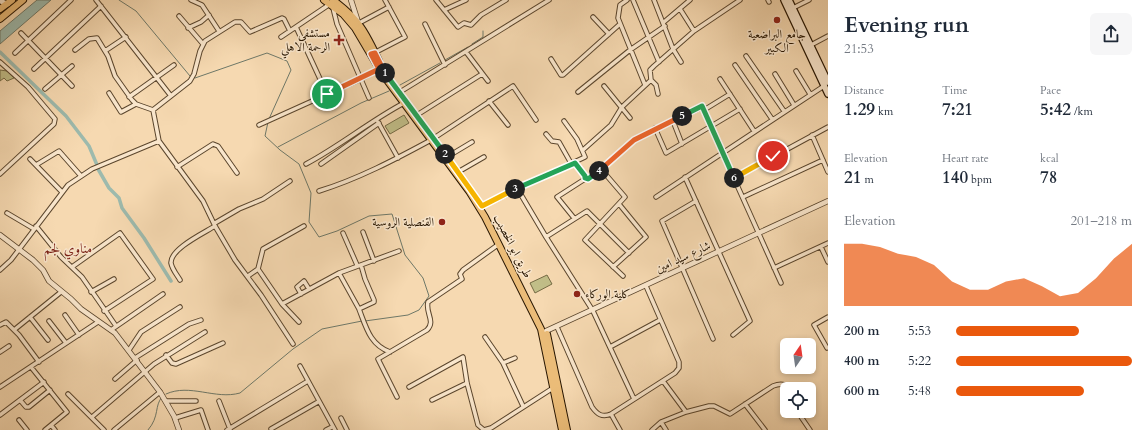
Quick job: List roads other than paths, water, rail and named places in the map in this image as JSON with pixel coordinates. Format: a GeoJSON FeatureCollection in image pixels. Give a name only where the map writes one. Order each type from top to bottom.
{"type":"FeatureCollection","features":[{"type":"Feature","properties":{"kind":"main road"},"geometry":{"type":"LineString","coordinates":[[0,19],[23,0]]}},
{"type":"Feature","properties":{"kind":"main road"},"geometry":{"type":"LineString","coordinates":[[784,0],[826,84]]}},
{"type":"Feature","properties":{"kind":"main road"},"geometry":{"type":"LineString","coordinates":[[789,0],[811,45],[826,84],[828,94]]}},
{"type":"Feature","properties":{"kind":"main road"},"geometry":{"type":"LineString","coordinates":[[0,9],[10,2]]}},
{"type":"Feature","properties":{"kind":"main road","name":"طريق ابو الخصيب"},"geometry":{"type":"LineString","coordinates":[[330,3],[347,10],[359,23],[379,69],[432,139],[448,157],[482,206],[546,331],[561,412],[562,430]]}},
{"type":"Feature","properties":{"kind":"main road","name":"طريق ابو الخصيب"},"geometry":{"type":"LineString","coordinates":[[330,3],[355,28],[383,70],[417,115],[477,204],[511,263],[542,329],[553,388],[567,430]]}},
{"type":"Feature","properties":{"kind":"street"},"geometry":{"type":"LineString","coordinates":[[15,53],[71,0]]}},
{"type":"Feature","properties":{"kind":"street"},"geometry":{"type":"LineString","coordinates":[[96,0],[171,96]]}},
{"type":"Feature","properties":{"kind":"street"},"geometry":{"type":"LineString","coordinates":[[191,0],[200,3],[219,31]]}},
{"type":"Feature","properties":{"kind":"street"},"geometry":{"type":"LineString","coordinates":[[351,0],[359,23],[389,7]]}},
{"type":"Feature","properties":{"kind":"street"},"geometry":{"type":"LineString","coordinates":[[373,54],[405,37],[386,0]]}},
{"type":"Feature","properties":{"kind":"street"},"geometry":{"type":"LineString","coordinates":[[436,0],[456,26],[464,23],[469,25],[506,0]]}},
{"type":"Feature","properties":{"kind":"street"},"geometry":{"type":"LineString","coordinates":[[444,10],[466,0]]}},
{"type":"Feature","properties":{"kind":"street"},"geometry":{"type":"LineString","coordinates":[[400,92],[549,0]]}},
{"type":"Feature","properties":{"kind":"street"},"geometry":{"type":"LineString","coordinates":[[627,0],[622,2],[618,11],[620,24],[645,85]]}},
{"type":"Feature","properties":{"kind":"street"},"geometry":{"type":"LineString","coordinates":[[633,0],[659,62]]}},
{"type":"Feature","properties":{"kind":"street"},"geometry":{"type":"LineString","coordinates":[[654,0],[673,49],[680,62]]}},
{"type":"Feature","properties":{"kind":"street"},"geometry":{"type":"LineString","coordinates":[[682,0],[685,4]]}},
{"type":"Feature","properties":{"kind":"street"},"geometry":{"type":"LineString","coordinates":[[578,92],[630,50],[649,38],[690,0]]}},
{"type":"Feature","properties":{"kind":"street"},"geometry":{"type":"LineString","coordinates":[[658,94],[656,85],[651,80],[650,70],[694,31],[740,0]]}},
{"type":"Feature","properties":{"kind":"street"},"geometry":{"type":"LineString","coordinates":[[793,8],[809,0]]}},
{"type":"Feature","properties":{"kind":"street"},"geometry":{"type":"LineString","coordinates":[[0,1],[10,2]]}},
{"type":"Feature","properties":{"kind":"street"},"geometry":{"type":"LineString","coordinates":[[281,37],[330,3],[337,24],[369,98]]}},
{"type":"Feature","properties":{"kind":"street"},"geometry":{"type":"LineString","coordinates":[[34,69],[101,6]]}},
{"type":"Feature","properties":{"kind":"street"},"geometry":{"type":"LineString","coordinates":[[680,9],[694,31]]}},
{"type":"Feature","properties":{"kind":"street"},"geometry":{"type":"LineString","coordinates":[[188,28],[201,22],[209,15]]}},
{"type":"Feature","properties":{"kind":"street"},"geometry":{"type":"LineString","coordinates":[[179,16],[203,44]]}},
{"type":"Feature","properties":{"kind":"street"},"geometry":{"type":"LineString","coordinates":[[593,17],[609,34]]}},
{"type":"Feature","properties":{"kind":"street"},"geometry":{"type":"LineString","coordinates":[[154,110],[193,78],[203,44],[207,38],[219,31],[238,21],[242,23],[248,31],[252,32],[282,18],[290,31]]}},
{"type":"Feature","properties":{"kind":"street"},"geometry":{"type":"LineString","coordinates":[[425,24],[445,65]]}},
{"type":"Feature","properties":{"kind":"street"},"geometry":{"type":"LineString","coordinates":[[551,58],[561,75],[563,75],[620,24]]}},
{"type":"Feature","properties":{"kind":"street"},"geometry":{"type":"LineString","coordinates":[[296,27],[327,94]]}},
{"type":"Feature","properties":{"kind":"street"},"geometry":{"type":"LineString","coordinates":[[21,32],[72,86]]}},
{"type":"Feature","properties":{"kind":"street"},"geometry":{"type":"LineString","coordinates":[[811,45],[828,36]]}},
{"type":"Feature","properties":{"kind":"street"},"geometry":{"type":"LineString","coordinates":[[105,51],[126,37]]}},
{"type":"Feature","properties":{"kind":"street"},"geometry":{"type":"LineString","coordinates":[[75,50],[93,38],[97,38],[105,51],[115,76],[136,104],[154,110]]}},
{"type":"Feature","properties":{"kind":"street"},"geometry":{"type":"LineString","coordinates":[[466,52],[488,81]]}},
{"type":"Feature","properties":{"kind":"street"},"geometry":{"type":"LineString","coordinates":[[746,56],[784,111]]}},
{"type":"Feature","properties":{"kind":"street"},"geometry":{"type":"LineString","coordinates":[[0,62],[28,87],[55,119],[54,124],[0,174]]}},
{"type":"Feature","properties":{"kind":"street"},"geometry":{"type":"LineString","coordinates":[[130,96],[174,65]]}},
{"type":"Feature","properties":{"kind":"street"},"geometry":{"type":"LineString","coordinates":[[735,65],[772,119]]}},
{"type":"Feature","properties":{"kind":"street"},"geometry":{"type":"LineString","coordinates":[[45,89],[72,66]]}},
{"type":"Feature","properties":{"kind":"street"},"geometry":{"type":"LineString","coordinates":[[259,125],[361,79],[379,69]]}},
{"type":"Feature","properties":{"kind":"street"},"geometry":{"type":"LineString","coordinates":[[796,71],[810,94]]}},
{"type":"Feature","properties":{"kind":"street"},"geometry":{"type":"LineString","coordinates":[[417,115],[482,74]]}},
{"type":"Feature","properties":{"kind":"street"},"geometry":{"type":"LineString","coordinates":[[775,74],[794,105]]}},
{"type":"Feature","properties":{"kind":"street"},"geometry":{"type":"LineString","coordinates":[[720,79],[754,131]]}},
{"type":"Feature","properties":{"kind":"street"},"geometry":{"type":"LineString","coordinates":[[583,150],[611,125],[622,108],[651,80]]}},
{"type":"Feature","properties":{"kind":"street"},"geometry":{"type":"LineString","coordinates":[[656,197],[722,151],[826,84]]}},
{"type":"Feature","properties":{"kind":"street"},"geometry":{"type":"LineString","coordinates":[[319,191],[336,186],[398,158],[432,139],[513,86],[536,120]]}},
{"type":"Feature","properties":{"kind":"street"},"geometry":{"type":"LineString","coordinates":[[604,86],[630,118]]}},
{"type":"Feature","properties":{"kind":"street"},"geometry":{"type":"LineString","coordinates":[[109,93],[121,112],[136,104]]}},
{"type":"Feature","properties":{"kind":"street"},"geometry":{"type":"LineString","coordinates":[[704,110],[730,94]]}},
{"type":"Feature","properties":{"kind":"street"},"geometry":{"type":"LineString","coordinates":[[489,101],[508,125]]}},
{"type":"Feature","properties":{"kind":"street"},"geometry":{"type":"LineString","coordinates":[[306,164],[330,151],[376,118],[404,103]]}},
{"type":"Feature","properties":{"kind":"street"},"geometry":{"type":"LineString","coordinates":[[574,218],[557,197],[585,178],[588,179],[634,140],[655,128],[673,121],[702,106],[781,283]]}},
{"type":"Feature","properties":{"kind":"street"},"geometry":{"type":"LineString","coordinates":[[655,128],[666,153],[740,109]]}},
{"type":"Feature","properties":{"kind":"street"},"geometry":{"type":"LineString","coordinates":[[154,110],[159,141],[203,201],[235,260],[248,276],[293,344]]}},
{"type":"Feature","properties":{"kind":"street"},"geometry":{"type":"LineString","coordinates":[[376,118],[398,158]]}},
{"type":"Feature","properties":{"kind":"street"},"geometry":{"type":"LineString","coordinates":[[673,121],[682,144]]}},
{"type":"Feature","properties":{"kind":"street"},"geometry":{"type":"LineString","coordinates":[[482,206],[517,188],[573,164],[585,157],[583,150],[564,122]]}},
{"type":"Feature","properties":{"kind":"street"},"geometry":{"type":"LineString","coordinates":[[321,164],[379,123]]}},
{"type":"Feature","properties":{"kind":"street"},"geometry":{"type":"LineString","coordinates":[[734,178],[828,127]]}},
{"type":"Feature","properties":{"kind":"street"},"geometry":{"type":"LineString","coordinates":[[546,134],[552,141],[558,142],[573,164],[585,176],[585,178]]}},
{"type":"Feature","properties":{"kind":"street"},"geometry":{"type":"LineString","coordinates":[[812,135],[828,172]]}},
{"type":"Feature","properties":{"kind":"street"},"geometry":{"type":"LineString","coordinates":[[0,270],[20,249],[68,185],[92,169],[159,141]]}},
{"type":"Feature","properties":{"kind":"street"},"geometry":{"type":"LineString","coordinates":[[448,157],[472,142]]}},
{"type":"Feature","properties":{"kind":"street"},"geometry":{"type":"LineString","coordinates":[[177,167],[213,144],[218,146],[237,173]]}},
{"type":"Feature","properties":{"kind":"street"},"geometry":{"type":"LineString","coordinates":[[36,165],[59,151],[81,176]]}},
{"type":"Feature","properties":{"kind":"street"},"geometry":{"type":"LineString","coordinates":[[458,172],[484,156]]}},
{"type":"Feature","properties":{"kind":"street"},"geometry":{"type":"LineString","coordinates":[[30,159],[62,192]]}},
{"type":"Feature","properties":{"kind":"street"},"geometry":{"type":"LineString","coordinates":[[743,197],[823,160]]}},
{"type":"Feature","properties":{"kind":"street"},"geometry":{"type":"LineString","coordinates":[[601,169],[625,197],[599,223],[585,240],[623,276]]}},
{"type":"Feature","properties":{"kind":"street"},"geometry":{"type":"LineString","coordinates":[[685,177],[750,321],[733,335]]}},
{"type":"Feature","properties":{"kind":"street"},"geometry":{"type":"LineString","coordinates":[[180,280],[171,262],[176,252],[239,209],[263,199],[290,181]]}},
{"type":"Feature","properties":{"kind":"street"},"geometry":{"type":"LineString","coordinates":[[517,188],[593,311],[634,399]]}},
{"type":"Feature","properties":{"kind":"street"},"geometry":{"type":"LineString","coordinates":[[696,201],[662,221],[713,339]]}},
{"type":"Feature","properties":{"kind":"street","name":"شارع سيد امين"},"geometry":{"type":"LineString","coordinates":[[546,331],[593,311],[828,201]]}},
{"type":"Feature","properties":{"kind":"street"},"geometry":{"type":"LineString","coordinates":[[613,267],[646,237],[619,204]]}},
{"type":"Feature","properties":{"kind":"street"},"geometry":{"type":"LineString","coordinates":[[546,237],[586,211],[629,253]]}},
{"type":"Feature","properties":{"kind":"street"},"geometry":{"type":"LineString","coordinates":[[7,213],[35,228],[82,277],[104,311],[116,326]]}},
{"type":"Feature","properties":{"kind":"street"},"geometry":{"type":"LineString","coordinates":[[248,276],[258,269],[263,249],[304,226]]}},
{"type":"Feature","properties":{"kind":"street"},"geometry":{"type":"LineString","coordinates":[[362,232],[374,260]]}},
{"type":"Feature","properties":{"kind":"street"},"geometry":{"type":"LineString","coordinates":[[72,267],[120,233],[153,278],[104,311]]}},
{"type":"Feature","properties":{"kind":"street"},"geometry":{"type":"LineString","coordinates":[[343,233],[374,300],[374,302],[359,310]]}},
{"type":"Feature","properties":{"kind":"street"},"geometry":{"type":"LineString","coordinates":[[0,234],[44,270],[49,281],[61,292],[98,322],[111,330],[129,350],[160,392],[166,401],[179,430]]}},
{"type":"Feature","properties":{"kind":"street"},"geometry":{"type":"LineString","coordinates":[[774,268],[828,243]]}},
{"type":"Feature","properties":{"kind":"street"},"geometry":{"type":"LineString","coordinates":[[398,397],[378,359],[427,330],[431,325],[431,319],[427,308],[428,302],[462,279],[460,274],[463,270],[499,244]]}},
{"type":"Feature","properties":{"kind":"street"},"geometry":{"type":"LineString","coordinates":[[821,247],[828,262]]}},
{"type":"Feature","properties":{"kind":"street"},"geometry":{"type":"LineString","coordinates":[[282,304],[339,273],[399,251]]}},
{"type":"Feature","properties":{"kind":"street"},"geometry":{"type":"LineString","coordinates":[[258,269],[282,304],[299,322]]}},
{"type":"Feature","properties":{"kind":"street"},"geometry":{"type":"LineString","coordinates":[[339,273],[374,342],[382,350],[390,352]]}},
{"type":"Feature","properties":{"kind":"street"},"geometry":{"type":"LineString","coordinates":[[91,292],[114,279]]}},
{"type":"Feature","properties":{"kind":"street"},"geometry":{"type":"LineString","coordinates":[[301,294],[297,286],[304,282],[309,289]]}},
{"type":"Feature","properties":{"kind":"street"},"geometry":{"type":"LineString","coordinates":[[557,327],[592,407],[599,415],[605,416],[611,414],[678,371],[679,365],[646,286]]}},
{"type":"Feature","properties":{"kind":"street"},"geometry":{"type":"LineString","coordinates":[[14,330],[61,292]]}},
{"type":"Feature","properties":{"kind":"street"},"geometry":{"type":"LineString","coordinates":[[111,330],[164,294]]}},
{"type":"Feature","properties":{"kind":"street"},"geometry":{"type":"LineString","coordinates":[[129,350],[140,332],[180,307]]}},
{"type":"Feature","properties":{"kind":"street"},"geometry":{"type":"LineString","coordinates":[[65,315],[79,335]]}},
{"type":"Feature","properties":{"kind":"street"},"geometry":{"type":"LineString","coordinates":[[827,348],[814,325],[828,317]]}},
{"type":"Feature","properties":{"kind":"street"},"geometry":{"type":"LineString","coordinates":[[30,318],[48,340]]}},
{"type":"Feature","properties":{"kind":"street"},"geometry":{"type":"LineString","coordinates":[[115,380],[136,359],[189,324],[201,320]]}},
{"type":"Feature","properties":{"kind":"street"},"geometry":{"type":"LineString","coordinates":[[610,347],[660,320]]}},
{"type":"Feature","properties":{"kind":"street"},"geometry":{"type":"LineString","coordinates":[[49,321],[66,343]]}},
{"type":"Feature","properties":{"kind":"street"},"geometry":{"type":"LineString","coordinates":[[0,325],[6,322],[39,362]]}},
{"type":"Feature","properties":{"kind":"street"},"geometry":{"type":"LineString","coordinates":[[0,387],[98,322]]}},
{"type":"Feature","properties":{"kind":"street"},"geometry":{"type":"LineString","coordinates":[[92,417],[166,355],[205,332]]}},
{"type":"Feature","properties":{"kind":"street"},"geometry":{"type":"LineString","coordinates":[[485,337],[504,363],[523,406]]}},
{"type":"Feature","properties":{"kind":"street"},"geometry":{"type":"LineString","coordinates":[[166,355],[172,363],[176,364],[223,343]]}},
{"type":"Feature","properties":{"kind":"street"},"geometry":{"type":"LineString","coordinates":[[0,352],[9,346]]}},
{"type":"Feature","properties":{"kind":"street"},"geometry":{"type":"LineString","coordinates":[[409,387],[463,356],[467,383],[478,425],[484,430],[491,428],[553,388]]}},
{"type":"Feature","properties":{"kind":"street"},"geometry":{"type":"LineString","coordinates":[[504,363],[515,358]]}},
{"type":"Feature","properties":{"kind":"street"},"geometry":{"type":"LineString","coordinates":[[300,366],[333,428],[326,430]]}},
{"type":"Feature","properties":{"kind":"street"},"geometry":{"type":"LineString","coordinates":[[31,367],[67,412],[45,430]]}},
{"type":"Feature","properties":{"kind":"street"},"geometry":{"type":"LineString","coordinates":[[219,401],[229,429],[308,381]]}},
{"type":"Feature","properties":{"kind":"street"},"geometry":{"type":"LineString","coordinates":[[663,381],[686,412]]}},
{"type":"Feature","properties":{"kind":"street"},"geometry":{"type":"LineString","coordinates":[[0,415],[44,382]]}},
{"type":"Feature","properties":{"kind":"street"},"geometry":{"type":"LineString","coordinates":[[432,400],[467,383]]}},
{"type":"Feature","properties":{"kind":"street"},"geometry":{"type":"LineString","coordinates":[[652,430],[660,422],[686,412],[711,406],[730,414],[780,383]]}},
{"type":"Feature","properties":{"kind":"street"},"geometry":{"type":"LineString","coordinates":[[20,400],[26,407],[29,407],[50,390]]}},
{"type":"Feature","properties":{"kind":"street"},"geometry":{"type":"LineString","coordinates":[[114,430],[160,392]]}},
{"type":"Feature","properties":{"kind":"street"},"geometry":{"type":"LineString","coordinates":[[68,394],[104,430]]}},
{"type":"Feature","properties":{"kind":"street"},"geometry":{"type":"LineString","coordinates":[[166,401],[196,401]]}},
{"type":"Feature","properties":{"kind":"street"},"geometry":{"type":"LineString","coordinates":[[271,429],[318,402]]}},
{"type":"Feature","properties":{"kind":"street"},"geometry":{"type":"LineString","coordinates":[[746,404],[765,430]]}},
{"type":"Feature","properties":{"kind":"street"},"geometry":{"type":"LineString","coordinates":[[174,418],[201,410],[208,430]]}},
{"type":"Feature","properties":{"kind":"street"},"geometry":{"type":"LineString","coordinates":[[611,414],[620,430]]}},
{"type":"Feature","properties":{"kind":"street"},"geometry":{"type":"LineString","coordinates":[[341,418],[347,430]]}},
{"type":"Feature","properties":{"kind":"street"},"geometry":{"type":"LineString","coordinates":[[802,418],[810,430]]}},
{"type":"Feature","properties":{"kind":"street"},"geometry":{"type":"LineString","coordinates":[[19,420],[27,430]]}},
{"type":"Feature","properties":{"kind":"street"},"geometry":{"type":"LineString","coordinates":[[660,422],[666,430]]}},
{"type":"Feature","properties":{"kind":"street"},"geometry":{"type":"LineString","coordinates":[[239,424],[241,430]]}},
{"type":"Feature","properties":{"kind":"street"},"geometry":{"type":"LineString","coordinates":[[51,425],[55,430]]}},
{"type":"Feature","properties":{"kind":"waterway"},"geometry":{"type":"LineString","coordinates":[[119,0],[136,11],[190,76]]}},
{"type":"Feature","properties":{"kind":"waterway"},"geometry":{"type":"LineString","coordinates":[[472,44],[483,37],[483,31]]}},
{"type":"Feature","properties":{"kind":"waterway"},"geometry":{"type":"LineString","coordinates":[[445,60],[468,47]]}},
{"type":"Feature","properties":{"kind":"waterway"},"geometry":{"type":"LineString","coordinates":[[0,52],[66,116],[89,146],[97,165]]}},
{"type":"Feature","properties":{"kind":"waterway"},"geometry":{"type":"LineString","coordinates":[[195,78],[267,53],[287,61],[291,70],[269,119]]}},
{"type":"Feature","properties":{"kind":"waterway"},"geometry":{"type":"LineString","coordinates":[[400,85],[440,63]]}},
{"type":"Feature","properties":{"kind":"waterway"},"geometry":{"type":"LineString","coordinates":[[278,147],[361,103],[389,91]]}},
{"type":"Feature","properties":{"kind":"waterway"},"geometry":{"type":"LineString","coordinates":[[268,122],[265,136],[280,150],[299,164],[311,193],[309,222],[319,237],[337,231],[369,216],[392,214],[405,255],[423,278],[429,296],[419,310],[408,315],[365,321]]}},
{"type":"Feature","properties":{"kind":"waterway"},"geometry":{"type":"LineString","coordinates":[[98,169],[109,188],[119,198],[122,208],[144,238],[171,281]]}},
{"type":"Feature","properties":{"kind":"waterway"},"geometry":{"type":"LineString","coordinates":[[166,394],[184,390],[221,395],[240,393],[293,349],[322,329],[362,321]]}},
{"type":"Feature","properties":{"kind":"waterway"},"geometry":{"type":"LineString","coordinates":[[148,430],[156,416],[158,404],[162,397]]}},
{"type":"Feature","properties":{"kind":"place","name":"جامع البراضعية الكبير"},"geometry":{"type":"Point","coordinates":[777,20]}},
{"type":"Feature","properties":{"kind":"place","name":"مستشفى الرحمة الاهلي"},"geometry":{"type":"Point","coordinates":[339,40]}},
{"type":"Feature","properties":{"kind":"place","name":"القنصلية الروسية"},"geometry":{"type":"Point","coordinates":[442,222]}},
{"type":"Feature","properties":{"kind":"place","name":"كلية الوركاء"},"geometry":{"type":"Point","coordinates":[577,294]}},
{"type":"Feature","properties":{"kind":"district","name":"مناوي لجم"},"geometry":{"type":"Point","coordinates":[68,248]}}]}
